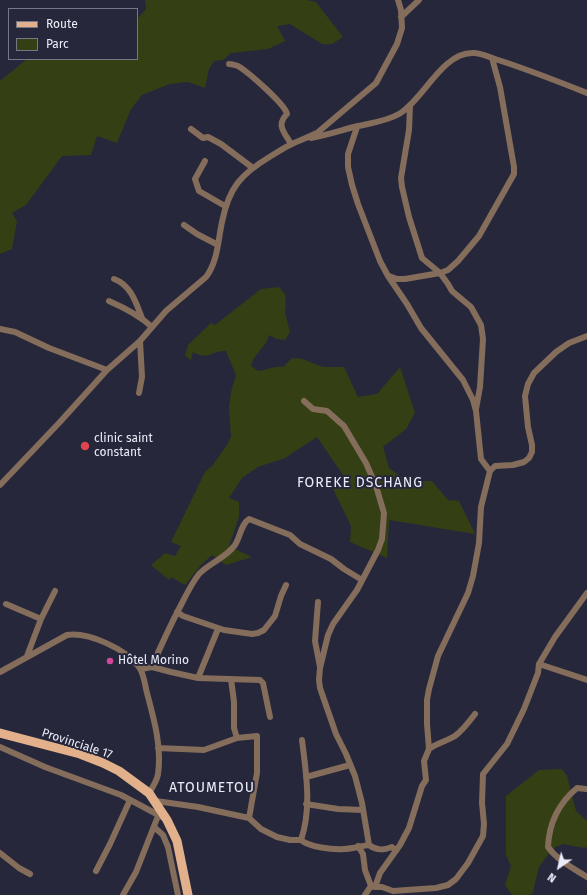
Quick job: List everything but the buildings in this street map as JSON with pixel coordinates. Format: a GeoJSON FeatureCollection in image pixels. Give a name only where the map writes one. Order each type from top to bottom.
{"type":"FeatureCollection","features":[{"type":"Feature","properties":{"kind":"main road","name":"Provinciale 17"},"geometry":{"type":"LineString","coordinates":[[0,733],[80,754],[103,763],[119,771],[149,793],[156,801],[177,841],[188,895]]}},
{"type":"Feature","properties":{"kind":"street"},"geometry":{"type":"LineString","coordinates":[[308,138],[327,126],[376,83],[397,44],[402,28],[401,10],[398,0]]}},
{"type":"Feature","properties":{"kind":"street"},"geometry":{"type":"LineString","coordinates":[[401,17],[419,0]]}},
{"type":"Feature","properties":{"kind":"street"},"geometry":{"type":"LineString","coordinates":[[0,484],[59,423],[107,370],[140,341],[166,312],[206,277],[216,255],[225,206],[235,185],[244,174],[253,168],[291,144],[308,138],[381,121],[398,115],[410,106],[428,83],[454,58],[463,54],[473,52],[587,93]]}},
{"type":"Feature","properties":{"kind":"street"},"geometry":{"type":"LineString","coordinates":[[388,276],[397,279],[405,279],[440,273],[448,270],[458,261],[479,236],[514,174],[500,87],[492,58]]}},
{"type":"Feature","properties":{"kind":"street"},"geometry":{"type":"LineString","coordinates":[[229,64],[237,66],[246,72],[281,102],[287,110],[287,114],[282,119],[281,124],[291,144]]}},
{"type":"Feature","properties":{"kind":"street"},"geometry":{"type":"LineString","coordinates":[[410,106],[409,130],[402,170],[402,187],[419,252],[422,258],[440,273],[452,291],[471,307],[481,325],[483,339],[480,388],[476,411]]}},
{"type":"Feature","properties":{"kind":"street"},"geometry":{"type":"LineString","coordinates":[[357,127],[348,154],[348,167],[352,185],[365,224],[388,276],[421,328],[463,380],[473,400],[476,411],[481,459],[490,471]]}},
{"type":"Feature","properties":{"kind":"street"},"geometry":{"type":"LineString","coordinates":[[191,129],[203,138],[208,137],[221,144],[253,168]]}},
{"type":"Feature","properties":{"kind":"street"},"geometry":{"type":"LineString","coordinates":[[205,161],[195,179],[199,191],[225,206]]}},
{"type":"Feature","properties":{"kind":"street"},"geometry":{"type":"LineString","coordinates":[[184,225],[218,245]]}},
{"type":"Feature","properties":{"kind":"street"},"geometry":{"type":"LineString","coordinates":[[114,279],[122,282],[128,287],[142,318]]}},
{"type":"Feature","properties":{"kind":"street"},"geometry":{"type":"LineString","coordinates":[[109,301],[142,318],[152,327]]}},
{"type":"Feature","properties":{"kind":"street"},"geometry":{"type":"LineString","coordinates":[[0,329],[15,332],[49,348],[107,370]]}},
{"type":"Feature","properties":{"kind":"street"},"geometry":{"type":"LineString","coordinates":[[365,895],[373,887],[380,873],[396,851],[409,828],[422,786],[426,780],[424,761],[429,749],[427,700],[433,669],[444,640],[468,593],[473,576],[479,543],[481,507],[490,471],[495,466],[513,465],[524,462],[529,458],[532,452],[532,445],[528,427],[525,396],[528,384],[534,373],[556,352],[569,343],[587,336]]}},
{"type":"Feature","properties":{"kind":"street"},"geometry":{"type":"LineString","coordinates":[[139,393],[142,383],[140,341]]}},
{"type":"Feature","properties":{"kind":"street"},"geometry":{"type":"LineString","coordinates":[[304,401],[313,409],[328,412],[344,426],[362,456],[376,486],[384,513],[382,539],[378,550],[357,590],[332,624],[324,648],[318,680],[336,734],[355,776],[369,845]]}},
{"type":"Feature","properties":{"kind":"street"},"geometry":{"type":"LineString","coordinates":[[152,667],[164,638],[192,584],[206,567],[217,561],[234,546],[241,533],[244,523],[249,519],[290,535],[300,544],[331,559],[362,580]]}},
{"type":"Feature","properties":{"kind":"street"},"geometry":{"type":"LineString","coordinates":[[177,612],[183,616],[218,628],[238,633],[252,634],[264,630],[275,616],[286,585]]}},
{"type":"Feature","properties":{"kind":"street"},"geometry":{"type":"LineString","coordinates":[[28,656],[41,619],[55,591]]}},
{"type":"Feature","properties":{"kind":"street"},"geometry":{"type":"LineString","coordinates":[[373,887],[382,887],[393,891],[436,888],[448,885],[456,879],[468,863],[483,836],[483,774],[507,744],[527,702],[538,673],[539,664],[555,637],[587,593]]}},
{"type":"Feature","properties":{"kind":"street"},"geometry":{"type":"LineString","coordinates":[[318,602],[315,641],[320,668]]}},
{"type":"Feature","properties":{"kind":"street"},"geometry":{"type":"LineString","coordinates":[[6,604],[41,619]]}},
{"type":"Feature","properties":{"kind":"street"},"geometry":{"type":"LineString","coordinates":[[198,678],[218,628]]}},
{"type":"Feature","properties":{"kind":"street"},"geometry":{"type":"LineString","coordinates":[[0,672],[67,634],[74,634],[100,640],[124,653],[141,669],[156,726],[158,775],[155,785],[149,793]]}},
{"type":"Feature","properties":{"kind":"street"},"geometry":{"type":"LineString","coordinates":[[539,664],[587,680]]}},
{"type":"Feature","properties":{"kind":"street"},"geometry":{"type":"LineString","coordinates":[[141,669],[152,667],[198,678],[260,680],[263,683],[270,717]]}},
{"type":"Feature","properties":{"kind":"street"},"geometry":{"type":"LineString","coordinates":[[231,679],[234,702],[234,728],[237,738]]}},
{"type":"Feature","properties":{"kind":"street"},"geometry":{"type":"LineString","coordinates":[[429,749],[436,744],[454,737],[462,731],[475,714]]}},
{"type":"Feature","properties":{"kind":"street"},"geometry":{"type":"LineString","coordinates":[[158,748],[204,750],[237,738],[257,736],[257,773],[249,818]]}},
{"type":"Feature","properties":{"kind":"street"},"geometry":{"type":"LineString","coordinates":[[301,840],[306,815],[306,777],[302,740]]}},
{"type":"Feature","properties":{"kind":"street"},"geometry":{"type":"LineString","coordinates":[[0,747],[45,767],[130,800],[167,820]]}},
{"type":"Feature","properties":{"kind":"street"},"geometry":{"type":"LineString","coordinates":[[306,777],[350,765]]}},
{"type":"Feature","properties":{"kind":"street"},"geometry":{"type":"LineString","coordinates":[[586,789],[577,788],[567,797],[551,826],[548,847],[561,861],[587,877]]}},
{"type":"Feature","properties":{"kind":"street"},"geometry":{"type":"LineString","coordinates":[[96,871],[130,800]]}},
{"type":"Feature","properties":{"kind":"street"},"geometry":{"type":"LineString","coordinates":[[156,801],[198,807],[249,818],[261,829],[277,837],[290,840],[301,840],[304,843],[332,849],[344,849],[369,845],[372,848],[381,850],[392,847],[396,851]]}},
{"type":"Feature","properties":{"kind":"street"},"geometry":{"type":"LineString","coordinates":[[306,804],[338,809],[363,810]]}},
{"type":"Feature","properties":{"kind":"street"},"geometry":{"type":"LineString","coordinates":[[123,895],[136,872],[158,816]]}},
{"type":"Feature","properties":{"kind":"street"},"geometry":{"type":"LineString","coordinates":[[154,827],[163,835],[168,847],[178,895]]}},
{"type":"Feature","properties":{"kind":"street"},"geometry":{"type":"LineString","coordinates":[[358,846],[363,854],[365,870],[373,887]]}},
{"type":"Feature","properties":{"kind":"street"},"geometry":{"type":"LineString","coordinates":[[0,853],[18,868],[30,874]]}},
{"type":"Feature","properties":{"kind":"green space"},"geometry":{"type":"Polygon","coordinates":[[[145,0],[307,0],[316,2],[343,37],[332,44],[322,44],[290,24],[277,26],[285,41],[268,49],[231,53],[223,60],[214,61],[209,69],[205,88],[188,82],[170,84],[142,95],[131,109],[117,143],[97,136],[91,155],[62,156],[26,205],[12,213],[17,221],[12,249],[0,254],[0,81],[26,60],[138,60],[138,18],[146,9],[145,0]]]}},
{"type":"Feature","properties":{"kind":"green space"},"geometry":{"type":"Polygon","coordinates":[[[279,287],[285,294],[285,313],[290,332],[285,340],[277,339],[269,335],[251,366],[258,371],[283,367],[292,358],[302,359],[323,367],[344,367],[358,397],[377,394],[400,367],[415,413],[406,429],[383,447],[389,468],[407,481],[432,481],[448,500],[459,501],[475,534],[389,520],[387,558],[350,542],[351,526],[333,489],[347,481],[317,437],[285,458],[258,467],[242,478],[229,498],[239,502],[239,517],[229,546],[252,557],[226,565],[212,555],[200,566],[185,585],[171,577],[169,580],[151,565],[165,553],[175,556],[181,546],[171,542],[205,472],[212,466],[231,437],[229,408],[231,392],[236,375],[226,351],[203,356],[193,352],[191,360],[185,356],[188,345],[211,323],[215,325],[261,289],[279,287]]]}},
{"type":"Feature","properties":{"kind":"green space"},"geometry":{"type":"Polygon","coordinates":[[[562,769],[567,776],[576,811],[587,821],[587,847],[584,848],[563,844],[553,848],[539,867],[533,892],[530,895],[512,895],[505,885],[511,866],[506,855],[506,796],[539,770],[562,769]]]}},
{"type":"Feature","properties":{"kind":"place","name":"clinic saint constant"},"geometry":{"type":"Point","coordinates":[85,446]}},
{"type":"Feature","properties":{"kind":"place","name":"Hôtel Morino"},"geometry":{"type":"Point","coordinates":[110,661]}},
{"type":"Feature","properties":{"kind":"district","name":"FOREKE DSCHANG"},"geometry":{"type":"Point","coordinates":[360,483]}},
{"type":"Feature","properties":{"kind":"district","name":"ATOUMETOU"},"geometry":{"type":"Point","coordinates":[212,788]}}]}
